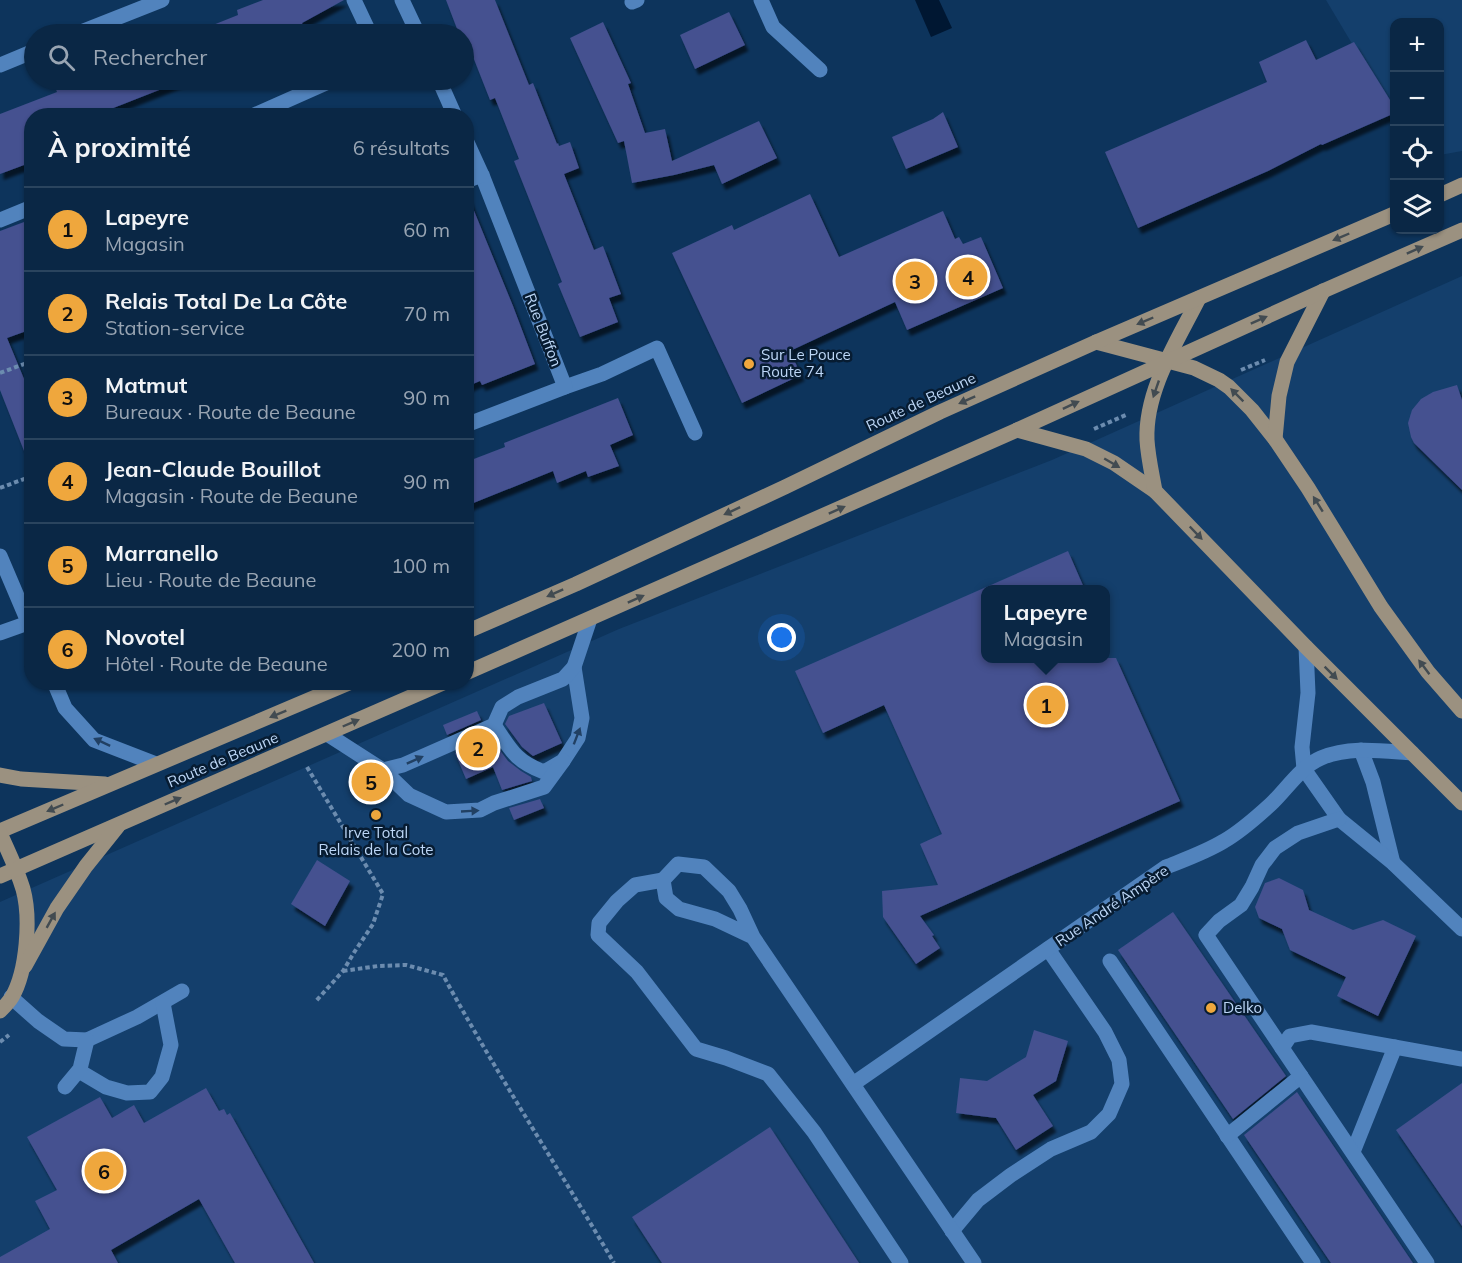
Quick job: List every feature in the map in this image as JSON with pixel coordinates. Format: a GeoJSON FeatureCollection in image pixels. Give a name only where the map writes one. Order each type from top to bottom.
{"type":"FeatureCollection","features":[{"type":"Feature","properties":{"kind":"main road"},"geometry":{"type":"LineString","coordinates":[[1444,193],[1462,185]]}},
{"type":"Feature","properties":{"kind":"main road","name":"Route de Beaune"},"geometry":{"type":"LineString","coordinates":[[474,628],[586,579],[940,412],[1096,342],[1390,216]]}},
{"type":"Feature","properties":{"kind":"main road"},"geometry":{"type":"LineString","coordinates":[[474,670],[1017,430],[1462,230]]}},
{"type":"Feature","properties":{"kind":"main road"},"geometry":{"type":"LineString","coordinates":[[1275,440],[1279,396],[1287,362],[1323,291]]}},
{"type":"Feature","properties":{"kind":"main road"},"geometry":{"type":"LineString","coordinates":[[1155,491],[1147,440],[1151,404],[1157,382],[1199,298]]}},
{"type":"Feature","properties":{"kind":"main road"},"geometry":{"type":"LineString","coordinates":[[1096,342],[1194,369],[1229,387],[1252,410],[1308,488],[1381,607],[1428,672],[1462,711]]}},
{"type":"Feature","properties":{"kind":"main road"},"geometry":{"type":"LineString","coordinates":[[1017,430],[1086,449],[1114,463],[1155,491],[1462,803]]}},
{"type":"Feature","properties":{"kind":"main road","name":"Route de Beaune"},"geometry":{"type":"LineString","coordinates":[[0,1011],[12,997],[22,971],[27,923],[23,891],[0,832],[332,690]]}},
{"type":"Feature","properties":{"kind":"main road","name":"Route de Beaune"},"geometry":{"type":"LineString","coordinates":[[0,876],[427,690]]}},
{"type":"Feature","properties":{"kind":"main road","name":"Route de Beaune"},"geometry":{"type":"LineString","coordinates":[[0,775],[108,784]]}},
{"type":"Feature","properties":{"kind":"main road"},"geometry":{"type":"LineString","coordinates":[[22,971],[57,908],[119,824]]}},
{"type":"Feature","properties":{"kind":"street"},"geometry":{"type":"LineString","coordinates":[[101,24],[162,0]]}},
{"type":"Feature","properties":{"kind":"street"},"geometry":{"type":"LineString","coordinates":[[354,0],[365,24]]}},
{"type":"Feature","properties":{"kind":"street"},"geometry":{"type":"LineString","coordinates":[[402,0],[413,24]]}},
{"type":"Feature","properties":{"kind":"street"},"geometry":{"type":"LineString","coordinates":[[761,0],[773,27],[820,70]]}},
{"type":"Feature","properties":{"kind":"street"},"geometry":{"type":"LineString","coordinates":[[0,65],[24,55]]}},
{"type":"Feature","properties":{"kind":"street"},"geometry":{"type":"LineString","coordinates":[[270,108],[310,90]]}},
{"type":"Feature","properties":{"kind":"street"},"geometry":{"type":"LineString","coordinates":[[443,90],[451,108]]}},
{"type":"Feature","properties":{"kind":"street","name":"Rue Buffon"},"geometry":{"type":"LineString","coordinates":[[474,157],[566,387],[474,422]]}},
{"type":"Feature","properties":{"kind":"street"},"geometry":{"type":"LineString","coordinates":[[474,178],[483,175]]}},
{"type":"Feature","properties":{"kind":"street"},"geometry":{"type":"LineString","coordinates":[[0,220],[24,210]]}},
{"type":"Feature","properties":{"kind":"street"},"geometry":{"type":"LineString","coordinates":[[566,387],[602,374],[657,348],[695,433]]}},
{"type":"Feature","properties":{"kind":"street"},"geometry":{"type":"LineString","coordinates":[[0,556],[24,611]]}},
{"type":"Feature","properties":{"kind":"street"},"geometry":{"type":"LineString","coordinates":[[383,770],[403,765],[494,726],[502,707],[518,697],[563,679],[574,667],[590,619]]}},
{"type":"Feature","properties":{"kind":"street"},"geometry":{"type":"LineString","coordinates":[[0,633],[24,627]]}},
{"type":"Feature","properties":{"kind":"street"},"geometry":{"type":"LineString","coordinates":[[1306,647],[1308,693],[1302,747],[1304,769],[1339,819],[1393,863],[1462,929]]}},
{"type":"Feature","properties":{"kind":"street"},"geometry":{"type":"LineString","coordinates":[[327,734],[383,770],[409,795],[446,812],[480,810],[494,803],[544,787],[563,761],[578,738],[582,718],[574,667]]}},
{"type":"Feature","properties":{"kind":"street"},"geometry":{"type":"LineString","coordinates":[[57,690],[64,708],[94,740],[156,764]]}},
{"type":"Feature","properties":{"kind":"street"},"geometry":{"type":"LineString","coordinates":[[494,726],[515,756],[528,766],[544,772],[563,761]]}},
{"type":"Feature","properties":{"kind":"street"},"geometry":{"type":"LineString","coordinates":[[1362,750],[1373,782],[1393,863]]}},
{"type":"Feature","properties":{"kind":"street","name":"Rue André Ampère"},"geometry":{"type":"LineString","coordinates":[[853,1084],[1166,867],[1226,840],[1271,804],[1304,769],[1321,758],[1344,751],[1362,750],[1412,753]]}},
{"type":"Feature","properties":{"kind":"street"},"geometry":{"type":"LineString","coordinates":[[1339,819],[1298,833],[1275,848],[1262,866],[1241,905],[1219,921],[1206,935],[1427,1263]]}},
{"type":"Feature","properties":{"kind":"street"},"geometry":{"type":"LineString","coordinates":[[901,1263],[814,1132],[768,1074],[696,1049],[637,972],[598,935],[599,923],[617,901],[635,885],[663,880],[678,864],[704,867],[729,891],[753,937],[974,1263]]}},
{"type":"Feature","properties":{"kind":"street"},"geometry":{"type":"LineString","coordinates":[[663,880],[666,898],[679,909],[715,919],[753,937]]}},
{"type":"Feature","properties":{"kind":"street"},"geometry":{"type":"LineString","coordinates":[[952,1231],[978,1200],[1011,1175],[1051,1149],[1091,1132],[1109,1114],[1122,1084],[1119,1060],[1105,1032],[1048,949]]}},
{"type":"Feature","properties":{"kind":"street"},"geometry":{"type":"LineString","coordinates":[[1110,961],[1313,1263]]}},
{"type":"Feature","properties":{"kind":"street"},"geometry":{"type":"LineString","coordinates":[[12,997],[38,1022],[64,1039],[87,1040],[138,1017],[182,991]]}},
{"type":"Feature","properties":{"kind":"street"},"geometry":{"type":"LineString","coordinates":[[79,1071],[106,1087],[127,1093],[150,1092],[162,1077],[171,1045],[163,1003]]}},
{"type":"Feature","properties":{"kind":"street"},"geometry":{"type":"LineString","coordinates":[[1282,1048],[1290,1036],[1311,1032],[1462,1059]]}},
{"type":"Feature","properties":{"kind":"street"},"geometry":{"type":"LineString","coordinates":[[65,1087],[79,1071],[87,1040]]}},
{"type":"Feature","properties":{"kind":"street"},"geometry":{"type":"LineString","coordinates":[[1353,1152],[1395,1047]]}},
{"type":"Feature","properties":{"kind":"street"},"geometry":{"type":"LineString","coordinates":[[1227,1136],[1301,1076]]}},
{"type":"Feature","properties":{"kind":"path"},"geometry":{"type":"LineString","coordinates":[[1219,380],[1272,357],[1287,362]]}},
{"type":"Feature","properties":{"kind":"path"},"geometry":{"type":"LineString","coordinates":[[0,373],[24,364]]}},
{"type":"Feature","properties":{"kind":"path"},"geometry":{"type":"LineString","coordinates":[[1086,449],[1092,430],[1151,404]]}},
{"type":"Feature","properties":{"kind":"path"},"geometry":{"type":"LineString","coordinates":[[0,488],[24,479]]}},
{"type":"Feature","properties":{"kind":"path"},"geometry":{"type":"LineString","coordinates":[[296,748],[383,894],[374,924],[343,971],[316,1000]]}},
{"type":"Feature","properties":{"kind":"path"},"geometry":{"type":"LineString","coordinates":[[343,971],[406,965],[443,975],[515,1101],[614,1263]]}},
{"type":"Feature","properties":{"kind":"path"},"geometry":{"type":"LineString","coordinates":[[0,1042],[9,1035]]}},
{"type":"Feature","properties":{"kind":"shaded area"},"geometry":{"type":"Polygon","coordinates":[[[915,0],[939,0],[952,28],[931,37],[915,0]]]}},
{"type":"Feature","properties":{"kind":"shaded area"},"geometry":{"type":"Polygon","coordinates":[[[1326,0],[1462,0],[1462,151],[1444,154],[1444,18],[1390,18],[1390,107],[1326,0]]]}},
{"type":"Feature","properties":{"kind":"shaded area"},"geometry":{"type":"Polygon","coordinates":[[[1462,276],[1462,1263],[0,1263],[0,902],[619,629],[1052,460],[1462,276]]]}},
{"type":"Feature","properties":{"kind":"building"},"geometry":{"type":"Polygon","coordinates":[[[263,0],[344,0],[302,24],[216,24],[238,15],[237,10],[263,0]]]}},
{"type":"Feature","properties":{"kind":"building"},"geometry":{"type":"Polygon","coordinates":[[[446,0],[495,0],[529,85],[533,83],[557,144],[559,146],[570,142],[579,168],[564,174],[594,250],[603,246],[621,294],[609,298],[618,322],[580,337],[558,284],[562,282],[514,161],[519,159],[495,98],[490,100],[474,59],[474,24],[455,24],[446,0]]]}},
{"type":"Feature","properties":{"kind":"building"},"geometry":{"type":"Polygon","coordinates":[[[729,12],[745,45],[695,69],[680,35],[729,12]]]}},
{"type":"Feature","properties":{"kind":"building"},"geometry":{"type":"Polygon","coordinates":[[[603,22],[631,83],[628,84],[645,133],[665,129],[672,161],[759,121],[777,158],[722,184],[714,165],[632,183],[624,141],[618,143],[570,38],[603,22]]]}},
{"type":"Feature","properties":{"kind":"building"},"geometry":{"type":"Polygon","coordinates":[[[1306,40],[1316,60],[1354,42],[1390,100],[1390,115],[1321,144],[1268,171],[1138,228],[1105,152],[1267,82],[1259,62],[1306,40]]]}},
{"type":"Feature","properties":{"kind":"building"},"geometry":{"type":"Polygon","coordinates":[[[56,90],[159,90],[113,108],[24,108],[24,165],[0,174],[0,114],[57,92],[56,90]]]}},
{"type":"Feature","properties":{"kind":"building"},"geometry":{"type":"Polygon","coordinates":[[[943,112],[958,147],[906,169],[892,137],[933,119],[943,112]]]}},
{"type":"Feature","properties":{"kind":"building"},"geometry":{"type":"Polygon","coordinates":[[[810,194],[839,257],[943,211],[955,239],[959,237],[963,244],[981,237],[1003,288],[907,330],[895,302],[790,351],[801,375],[742,403],[672,253],[732,225],[734,230],[810,194]]]}},
{"type":"Feature","properties":{"kind":"building"},"geometry":{"type":"Polygon","coordinates":[[[474,211],[535,364],[482,385],[480,381],[474,384],[474,211]]]}},
{"type":"Feature","properties":{"kind":"building"},"geometry":{"type":"Polygon","coordinates":[[[24,222],[24,332],[7,338],[24,379],[24,451],[0,390],[0,231],[24,222]]]}},
{"type":"Feature","properties":{"kind":"building"},"geometry":{"type":"Polygon","coordinates":[[[1457,385],[1462,400],[1462,490],[1414,443],[1408,423],[1412,410],[1421,399],[1433,392],[1457,385]]]}},
{"type":"Feature","properties":{"kind":"building"},"geometry":{"type":"Polygon","coordinates":[[[618,398],[633,435],[610,445],[619,466],[588,477],[586,471],[557,483],[553,471],[474,503],[474,459],[505,447],[504,443],[618,398]]]}},
{"type":"Feature","properties":{"kind":"building"},"geometry":{"type":"Polygon","coordinates":[[[1068,551],[1083,585],[991,585],[1068,551]]]}},
{"type":"Feature","properties":{"kind":"building"},"geometry":{"type":"Polygon","coordinates":[[[981,589],[981,663],[1110,663],[1110,658],[1116,658],[1180,801],[920,916],[934,935],[932,936],[940,948],[916,964],[883,917],[882,891],[938,885],[920,844],[942,834],[884,705],[823,733],[795,671],[981,589]]]}},
{"type":"Feature","properties":{"kind":"building"},"geometry":{"type":"Polygon","coordinates":[[[544,703],[562,743],[533,756],[522,747],[505,724],[509,716],[544,703]]]}},
{"type":"Feature","properties":{"kind":"building"},"geometry":{"type":"Polygon","coordinates":[[[477,711],[481,720],[447,735],[443,725],[477,711]]]}},
{"type":"Feature","properties":{"kind":"building"},"geometry":{"type":"Polygon","coordinates":[[[490,737],[508,761],[531,777],[532,781],[502,790],[493,767],[466,779],[455,753],[490,737]]]}},
{"type":"Feature","properties":{"kind":"building"},"geometry":{"type":"Polygon","coordinates":[[[540,799],[544,808],[514,820],[509,808],[540,799]]]}},
{"type":"Feature","properties":{"kind":"building"},"geometry":{"type":"Polygon","coordinates":[[[317,860],[350,881],[325,926],[291,904],[317,860]]]}},
{"type":"Feature","properties":{"kind":"building"},"geometry":{"type":"Polygon","coordinates":[[[1279,878],[1303,890],[1309,910],[1353,930],[1383,920],[1416,936],[1378,1016],[1337,996],[1346,977],[1290,950],[1282,929],[1259,918],[1255,907],[1265,883],[1279,878]]]}},
{"type":"Feature","properties":{"kind":"building"},"geometry":{"type":"Polygon","coordinates":[[[1173,912],[1286,1076],[1233,1119],[1118,950],[1173,912]]]}},
{"type":"Feature","properties":{"kind":"building"},"geometry":{"type":"Polygon","coordinates":[[[1034,1030],[1068,1041],[1056,1081],[1033,1095],[1053,1126],[1016,1150],[996,1118],[956,1113],[960,1078],[987,1081],[1026,1057],[1034,1030]]]}},
{"type":"Feature","properties":{"kind":"building"},"geometry":{"type":"Polygon","coordinates":[[[1462,1083],[1462,1226],[1396,1130],[1462,1083]]]}},
{"type":"Feature","properties":{"kind":"building"},"geometry":{"type":"Polygon","coordinates":[[[206,1088],[219,1111],[224,1109],[227,1115],[230,1113],[314,1263],[235,1263],[199,1199],[111,1250],[118,1263],[0,1263],[0,1257],[50,1229],[35,1201],[57,1190],[27,1137],[100,1097],[112,1118],[134,1105],[144,1123],[206,1088]]]}},
{"type":"Feature","properties":{"kind":"building"},"geometry":{"type":"Polygon","coordinates":[[[1297,1092],[1413,1263],[1331,1263],[1244,1135],[1297,1092]]]}},
{"type":"Feature","properties":{"kind":"building"},"geometry":{"type":"Polygon","coordinates":[[[770,1127],[859,1263],[662,1263],[632,1217],[770,1127]]]}},
{"type":"Feature","properties":{"kind":"place","name":"Jean-Claude Bouillot"},"geometry":{"type":"Point","coordinates":[968,277]}},
{"type":"Feature","properties":{"kind":"place","name":"Matmut"},"geometry":{"type":"Point","coordinates":[915,281]}},
{"type":"Feature","properties":{"kind":"place","name":"Sur Le Pouce Route 74"},"geometry":{"type":"Point","coordinates":[749,364]}},
{"type":"Feature","properties":{"kind":"place","name":"Lapeyre"},"geometry":{"type":"Point","coordinates":[1046,705]}},
{"type":"Feature","properties":{"kind":"place","name":"Relais Total De La Côte"},"geometry":{"type":"Point","coordinates":[478,748]}},
{"type":"Feature","properties":{"kind":"place","name":"Marranello"},"geometry":{"type":"Point","coordinates":[371,782]}},
{"type":"Feature","properties":{"kind":"place","name":"Irve Total Relais de la Cote"},"geometry":{"type":"Point","coordinates":[376,815]}},
{"type":"Feature","properties":{"kind":"place","name":"Delko"},"geometry":{"type":"Point","coordinates":[1211,1008]}},
{"type":"Feature","properties":{"kind":"place","name":"Novotel"},"geometry":{"type":"Point","coordinates":[104,1171]}}]}
